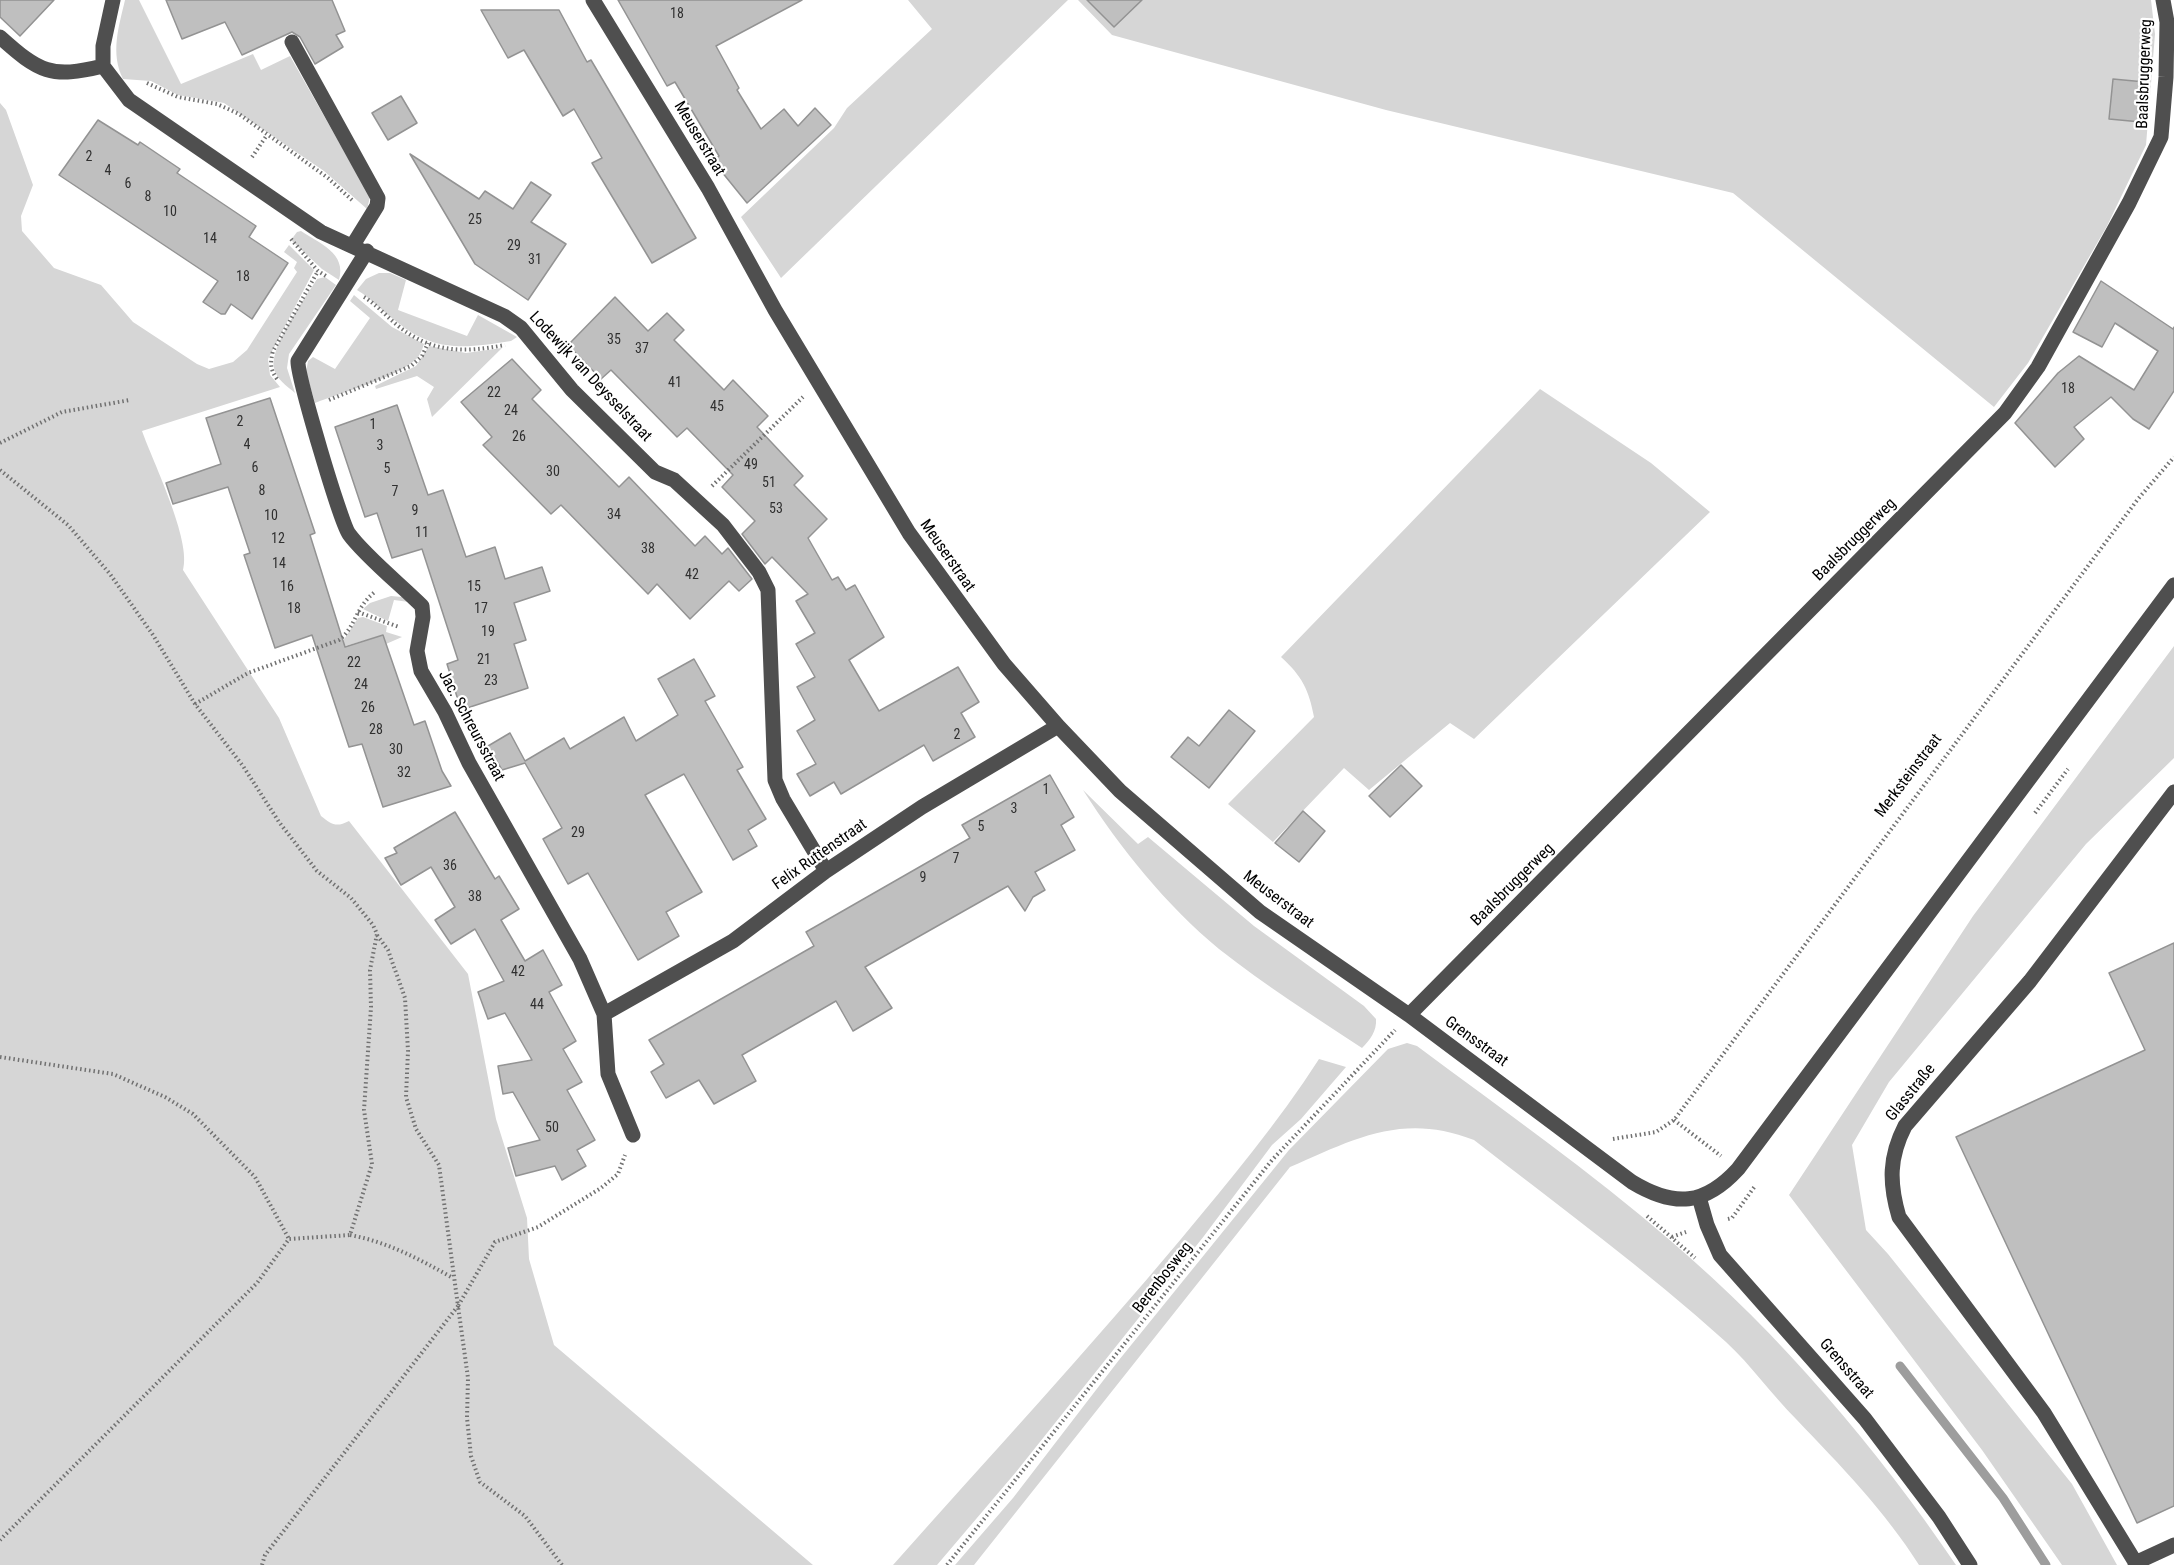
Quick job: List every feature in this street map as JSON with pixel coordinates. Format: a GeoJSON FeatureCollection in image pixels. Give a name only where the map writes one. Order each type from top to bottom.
{"type":"FeatureCollection","features":[{"type":"Feature","properties":{"kind":"street"},"geometry":{"type":"LineString","coordinates":[[0,37],[29,63],[48,71],[75,73],[103,66],[103,46],[113,0]]}},
{"type":"Feature","properties":{"kind":"street","name":"Meuserstraat"},"geometry":{"type":"LineString","coordinates":[[594,0],[708,188],[775,310],[909,533],[1004,664],[1058,726],[1120,791],[1260,912],[1409,1015]]}},
{"type":"Feature","properties":{"kind":"street","name":"Baalsbruggerweg"},"geometry":{"type":"LineString","coordinates":[[1409,1015],[1989,430],[2023,390],[2112,233],[2161,137],[2166,77],[2167,22],[2163,0]]}},
{"type":"Feature","properties":{"kind":"street","name":"Jac. Schreursstraat"},"geometry":{"type":"LineString","coordinates":[[292,42],[378,198],[344,287],[298,361],[298,370],[307,402],[348,533],[422,606],[423,617],[417,651],[421,671],[445,712],[469,763],[580,959],[604,1014],[608,1074],[633,1135]]}},
{"type":"Feature","properties":{"kind":"street","name":"Lodewijk van Deysselstraat"},"geometry":{"type":"LineString","coordinates":[[103,66],[129,100],[321,232],[504,316],[527,335],[572,390],[655,472],[674,480],[723,525],[759,572],[768,590],[775,780],[826,871]]}},
{"type":"Feature","properties":{"kind":"street"},"geometry":{"type":"LineString","coordinates":[[1578,1143],[1642,1188],[1665,1198],[1699,1197],[1717,1190],[1738,1169],[2174,585]]}},
{"type":"Feature","properties":{"kind":"street","name":"Felix Ruttenstraat"},"geometry":{"type":"LineString","coordinates":[[604,1014],[732,941],[826,871],[921,807],[1058,726]]}},
{"type":"Feature","properties":{"kind":"street","name":"Glasstraße"},"geometry":{"type":"LineString","coordinates":[[2174,792],[2030,981],[1905,1126],[1895,1144],[1891,1164],[1892,1188],[1899,1217],[2044,1413],[2136,1564],[2174,1545]]}},
{"type":"Feature","properties":{"kind":"street","name":"Grensstraat"},"geometry":{"type":"LineString","coordinates":[[1409,1015],[1578,1143]]}},
{"type":"Feature","properties":{"kind":"street","name":"Grensstraat"},"geometry":{"type":"LineString","coordinates":[[1699,1197],[1707,1225],[1720,1256],[1865,1419],[1940,1516],[1970,1565]]}},
{"type":"Feature","properties":{"kind":"path"},"geometry":{"type":"LineString","coordinates":[[113,82],[149,84],[178,97],[217,104],[239,114],[328,178],[369,218]]}},
{"type":"Feature","properties":{"kind":"path"},"geometry":{"type":"LineString","coordinates":[[291,211],[291,242],[318,271],[369,300],[401,328],[428,343],[457,351],[474,350],[516,343],[527,335]]}},
{"type":"Feature","properties":{"kind":"path"},"geometry":{"type":"LineString","coordinates":[[307,402],[316,405],[404,369],[422,356],[428,343]]}},
{"type":"Feature","properties":{"kind":"path"},"geometry":{"type":"LineString","coordinates":[[697,502],[818,383]]}},
{"type":"Feature","properties":{"kind":"path"},"geometry":{"type":"LineString","coordinates":[[0,443],[62,412],[130,400]]}},
{"type":"Feature","properties":{"kind":"path","name":"Merksteinstraat"},"geometry":{"type":"LineString","coordinates":[[1674,1119],[2138,499],[2174,457]]}},
{"type":"Feature","properties":{"kind":"path"},"geometry":{"type":"LineString","coordinates":[[0,470],[68,525],[110,574],[153,635],[195,704],[243,766],[279,822],[317,871],[351,898],[373,925],[388,950],[405,998],[408,1051],[406,1096],[416,1129],[439,1166],[468,1378],[467,1418],[471,1456],[480,1482],[525,1516],[562,1565]]}},
{"type":"Feature","properties":{"kind":"path"},"geometry":{"type":"LineString","coordinates":[[195,704],[248,673],[339,640],[347,634],[361,604],[374,592],[395,579]]}},
{"type":"Feature","properties":{"kind":"path"},"geometry":{"type":"LineString","coordinates":[[358,612],[419,634]]}},
{"type":"Feature","properties":{"kind":"path"},"geometry":{"type":"LineString","coordinates":[[350,1235],[372,1164],[363,1110],[371,1007],[370,970],[377,934]]}},
{"type":"Feature","properties":{"kind":"path","name":"Berenbosweg"},"geometry":{"type":"LineString","coordinates":[[947,1565],[1272,1160],[1409,1015]]}},
{"type":"Feature","properties":{"kind":"path"},"geometry":{"type":"LineString","coordinates":[[0,1057],[113,1074],[165,1097],[193,1114],[255,1177],[289,1239]]}},
{"type":"Feature","properties":{"kind":"path"},"geometry":{"type":"LineString","coordinates":[[1578,1143],[1643,1136],[1656,1132],[1674,1119],[1758,1183],[1732,1218]]}},
{"type":"Feature","properties":{"kind":"path"},"geometry":{"type":"LineString","coordinates":[[262,1565],[264,1555],[458,1306],[495,1242],[538,1227],[612,1180],[618,1174],[633,1135]]}},
{"type":"Feature","properties":{"kind":"path"},"geometry":{"type":"LineString","coordinates":[[289,1239],[350,1235],[376,1240],[408,1252],[453,1278]]}},
{"type":"Feature","properties":{"kind":"path"},"geometry":{"type":"LineString","coordinates":[[0,1540],[257,1283],[289,1239]]}},
{"type":"Feature","properties":{"kind":"shaded area"},"geometry":{"type":"Polygon","coordinates":[[[125,0],[139,0],[181,84],[253,54],[261,70],[290,56],[370,197],[367,209],[324,171],[224,103],[178,95],[151,81],[123,79],[116,49],[125,0]]]}},
{"type":"Feature","properties":{"kind":"shaded area"},"geometry":{"type":"Polygon","coordinates":[[[908,0],[1068,0],[781,278],[741,217],[834,128],[847,108],[932,29],[908,0]]]}},
{"type":"Feature","properties":{"kind":"shaded area"},"geometry":{"type":"Polygon","coordinates":[[[1078,0],[2151,0],[2155,34],[2146,145],[2107,226],[2028,363],[1994,407],[1733,193],[1386,110],[1112,35],[1078,0]]]}},
{"type":"Feature","properties":{"kind":"shaded area"},"geometry":{"type":"Polygon","coordinates":[[[0,103],[6,110],[33,185],[21,216],[22,231],[54,268],[101,285],[133,322],[197,364],[209,369],[233,362],[247,350],[297,272],[294,268],[297,262],[284,252],[289,245],[314,270],[268,359],[270,375],[280,387],[142,431],[177,521],[182,540],[183,570],[279,718],[321,816],[334,824],[349,821],[468,974],[496,1119],[527,1218],[529,1259],[554,1345],[813,1565],[0,1565],[0,103]]]}},
{"type":"Feature","properties":{"kind":"shaded area"},"geometry":{"type":"Polygon","coordinates":[[[301,231],[330,250],[335,256],[339,263],[339,280],[322,269],[291,240],[297,232],[301,231]]]}},
{"type":"Feature","properties":{"kind":"shaded area"},"geometry":{"type":"Polygon","coordinates":[[[379,273],[390,273],[406,280],[398,310],[467,336],[478,315],[517,337],[511,341],[465,346],[451,346],[425,339],[397,322],[357,290],[366,279],[379,273]]]}},
{"type":"Feature","properties":{"kind":"shaded area"},"geometry":{"type":"Polygon","coordinates":[[[325,277],[336,285],[289,354],[287,368],[295,393],[277,376],[274,359],[283,335],[297,310],[317,279],[325,277]]]}},
{"type":"Feature","properties":{"kind":"shaded area"},"geometry":{"type":"Polygon","coordinates":[[[354,295],[392,327],[424,344],[420,355],[407,366],[368,384],[315,403],[306,372],[308,361],[313,357],[335,369],[370,318],[350,301],[354,295]]]}},
{"type":"Feature","properties":{"kind":"shaded area"},"geometry":{"type":"Polygon","coordinates":[[[429,346],[466,353],[502,348],[432,417],[427,399],[434,387],[417,376],[376,389],[375,386],[416,366],[429,346]]]}},
{"type":"Feature","properties":{"kind":"shaded area"},"geometry":{"type":"Polygon","coordinates":[[[1540,389],[1651,463],[1710,512],[1474,739],[1450,723],[1369,790],[1344,768],[1273,842],[1228,804],[1314,717],[1304,684],[1281,657],[1540,389]]]}},
{"type":"Feature","properties":{"kind":"shaded area"},"geometry":{"type":"Polygon","coordinates":[[[391,596],[402,597],[409,602],[394,600],[388,621],[363,609],[370,603],[391,596]]]}},
{"type":"Feature","properties":{"kind":"shaded area"},"geometry":{"type":"Polygon","coordinates":[[[363,617],[387,626],[386,632],[402,637],[386,644],[383,635],[345,646],[343,641],[358,618],[363,617]]]}},
{"type":"Feature","properties":{"kind":"shaded area"},"geometry":{"type":"Polygon","coordinates":[[[2174,646],[2174,758],[2086,844],[1889,1082],[1852,1145],[1866,1230],[1888,1254],[2072,1484],[2117,1565],[2062,1565],[1982,1450],[1789,1195],[1973,916],[2174,646]]]}},
{"type":"Feature","properties":{"kind":"shaded area"},"geometry":{"type":"Polygon","coordinates":[[[1083,790],[1138,844],[1148,837],[1254,926],[1364,1006],[1376,1019],[1374,1031],[1365,1045],[1362,1048],[1289,1000],[1199,932],[1145,875],[1112,833],[1083,790]]]}},
{"type":"Feature","properties":{"kind":"shaded area"},"geometry":{"type":"Polygon","coordinates":[[[1407,1043],[1417,1046],[1578,1166],[1672,1242],[1751,1315],[1789,1354],[1860,1435],[1956,1565],[1919,1565],[1892,1526],[1861,1489],[1744,1360],[1665,1289],[1474,1140],[1424,1128],[1379,1132],[1290,1167],[974,1565],[955,1565],[1013,1498],[1119,1360],[1289,1150],[1388,1049],[1407,1043]]]}},
{"type":"Feature","properties":{"kind":"shaded area"},"geometry":{"type":"Polygon","coordinates":[[[1319,1059],[1346,1067],[1301,1119],[1272,1145],[1204,1236],[1016,1472],[937,1565],[893,1565],[1181,1239],[1270,1129],[1319,1059]]]}},
{"type":"Feature","properties":{"kind":"building"},"geometry":{"type":"Polygon","coordinates":[[[0,0],[54,0],[20,36],[0,17],[0,0]]]}},
{"type":"Feature","properties":{"kind":"building"},"geometry":{"type":"Polygon","coordinates":[[[166,0],[332,0],[345,31],[336,35],[343,47],[315,64],[300,37],[292,32],[242,55],[225,22],[182,39],[166,0]]]}},
{"type":"Feature","properties":{"kind":"building"},"geometry":{"type":"Polygon","coordinates":[[[618,0],[802,0],[716,46],[739,88],[737,90],[761,129],[784,109],[798,126],[815,108],[831,125],[747,203],[713,161],[719,156],[675,82],[667,86],[618,0]]]}},
{"type":"Feature","properties":{"kind":"building"},"geometry":{"type":"Polygon","coordinates":[[[1087,0],[1142,0],[1114,27],[1087,0]]]}},
{"type":"Feature","properties":{"kind":"building"},"geometry":{"type":"Polygon","coordinates":[[[481,10],[559,10],[587,62],[591,60],[696,238],[652,263],[592,163],[602,158],[574,109],[563,116],[524,50],[508,58],[481,10]]]}},
{"type":"Feature","properties":{"kind":"building"},"geometry":{"type":"Polygon","coordinates":[[[2113,79],[2145,82],[2141,122],[2109,119],[2113,79]]]}},
{"type":"Feature","properties":{"kind":"building"},"geometry":{"type":"Polygon","coordinates":[[[401,96],[417,123],[388,140],[372,113],[401,96]]]}},
{"type":"Feature","properties":{"kind":"building"},"geometry":{"type":"Polygon","coordinates":[[[98,120],[138,145],[140,142],[180,169],[177,173],[256,226],[249,237],[288,263],[252,319],[231,304],[225,314],[221,314],[203,302],[218,281],[59,175],[98,120]]]}},
{"type":"Feature","properties":{"kind":"building"},"geometry":{"type":"Polygon","coordinates":[[[410,154],[479,199],[485,191],[513,209],[531,182],[551,195],[531,222],[566,244],[528,300],[475,264],[410,154]]]}},
{"type":"Feature","properties":{"kind":"building"},"geometry":{"type":"Polygon","coordinates":[[[2101,281],[2173,329],[2174,327],[2174,391],[2149,429],[2133,419],[2111,397],[2074,427],[2084,439],[2055,467],[2015,423],[2058,373],[2079,356],[2134,390],[2158,351],[2115,323],[2102,347],[2073,332],[2101,281]]]}},
{"type":"Feature","properties":{"kind":"building"},"geometry":{"type":"Polygon","coordinates":[[[615,297],[648,331],[667,313],[684,330],[674,340],[724,390],[733,380],[768,416],[757,427],[803,476],[794,485],[827,519],[808,538],[832,580],[838,577],[846,590],[855,585],[884,637],[849,660],[879,711],[958,667],[979,702],[961,713],[975,737],[933,761],[924,745],[841,794],[834,782],[810,796],[797,774],[816,764],[797,731],[815,720],[797,687],[815,677],[796,644],[815,633],[796,601],[808,594],[772,557],[765,564],[742,534],[755,521],[722,487],[733,475],[687,428],[677,437],[611,370],[601,379],[568,345],[615,297]]]}},
{"type":"Feature","properties":{"kind":"building"},"geometry":{"type":"Polygon","coordinates":[[[512,359],[541,390],[532,399],[619,487],[629,477],[695,546],[705,536],[722,554],[728,548],[752,579],[739,591],[729,581],[690,619],[657,584],[648,594],[561,505],[551,514],[483,445],[492,437],[461,402],[512,359]]]}},
{"type":"Feature","properties":{"kind":"building"},"geometry":{"type":"Polygon","coordinates":[[[270,398],[315,533],[310,535],[345,647],[383,635],[414,725],[425,721],[442,771],[451,786],[383,807],[362,744],[349,747],[312,635],[275,648],[244,555],[250,553],[228,487],[173,504],[166,483],[221,464],[206,418],[270,398]]]}},
{"type":"Feature","properties":{"kind":"building"},"geometry":{"type":"Polygon","coordinates":[[[397,405],[428,495],[443,490],[466,557],[495,547],[505,579],[542,567],[550,591],[514,603],[526,640],[514,644],[528,688],[461,710],[447,664],[458,660],[422,549],[392,558],[377,513],[365,517],[335,427],[397,405]]]}},
{"type":"Feature","properties":{"kind":"building"},"geometry":{"type":"Polygon","coordinates":[[[694,659],[715,696],[705,701],[743,767],[737,770],[766,819],[748,830],[757,846],[733,860],[684,774],[645,795],[702,892],[666,912],[679,936],[638,960],[588,873],[568,884],[543,839],[562,828],[525,763],[502,770],[488,746],[510,733],[525,761],[564,738],[570,749],[624,717],[636,741],[678,715],[658,679],[694,659]]]}},
{"type":"Feature","properties":{"kind":"building"},"geometry":{"type":"Polygon","coordinates":[[[1229,710],[1255,731],[1209,788],[1171,757],[1188,737],[1199,746],[1229,710]]]}},
{"type":"Feature","properties":{"kind":"building"},"geometry":{"type":"Polygon","coordinates":[[[1401,765],[1422,786],[1390,817],[1369,796],[1401,765]]]}},
{"type":"Feature","properties":{"kind":"building"},"geometry":{"type":"Polygon","coordinates":[[[1050,775],[1074,817],[1061,825],[1075,850],[1035,872],[1045,890],[1033,897],[1025,911],[1008,886],[865,967],[892,1008],[853,1031],[836,1001],[742,1055],[756,1081],[714,1104],[699,1080],[666,1098],[651,1072],[664,1064],[649,1040],[814,946],[806,932],[970,838],[962,825],[1050,775]]]}},
{"type":"Feature","properties":{"kind":"building"},"geometry":{"type":"Polygon","coordinates":[[[1303,811],[1325,831],[1299,862],[1275,843],[1303,811]]]}},
{"type":"Feature","properties":{"kind":"building"},"geometry":{"type":"Polygon","coordinates":[[[455,812],[495,879],[499,876],[519,909],[501,920],[525,961],[543,950],[562,985],[549,992],[576,1041],[563,1049],[582,1082],[567,1090],[595,1140],[577,1150],[586,1166],[562,1180],[555,1166],[516,1176],[508,1148],[540,1140],[513,1092],[503,1094],[498,1066],[532,1060],[505,1013],[488,1019],[478,992],[504,981],[475,929],[451,944],[435,920],[455,907],[431,867],[401,885],[385,858],[397,853],[394,848],[455,812]]]}},
{"type":"Feature","properties":{"kind":"building"},"geometry":{"type":"Polygon","coordinates":[[[2174,943],[2174,1506],[2137,1523],[1956,1137],[2145,1050],[2109,973],[2174,943]]]}},
{"type":"Feature","properties":{"kind":"waterway"},"geometry":{"type":"LineString","coordinates":[[1900,1366],[2003,1498],[2046,1565]]}}]}
